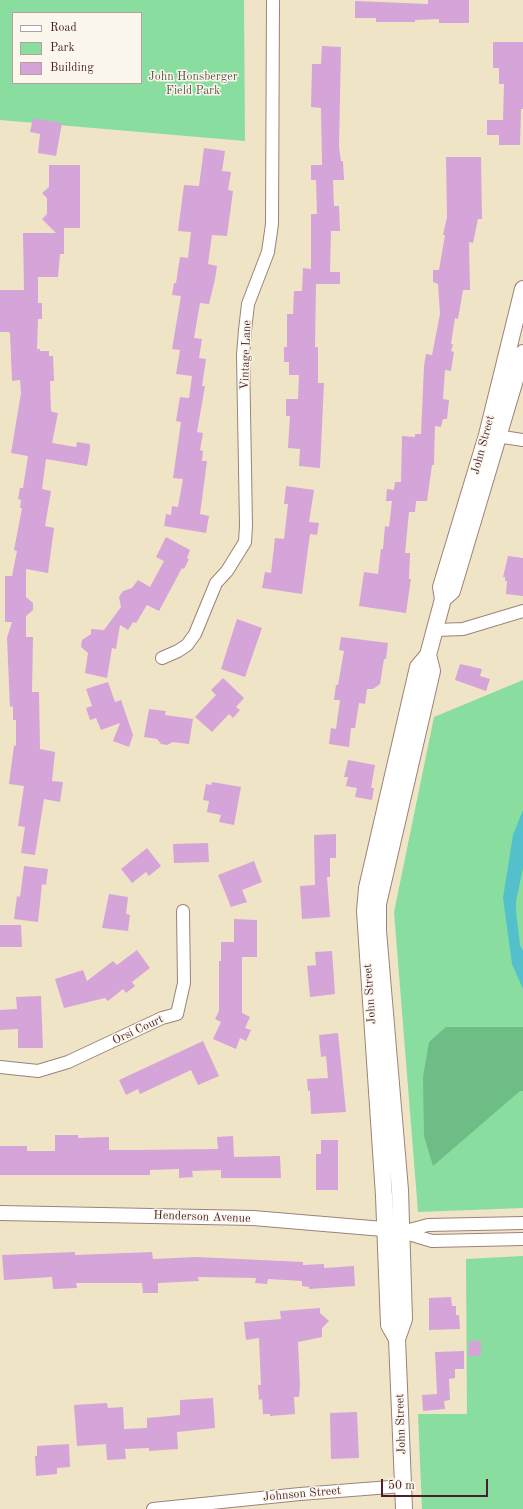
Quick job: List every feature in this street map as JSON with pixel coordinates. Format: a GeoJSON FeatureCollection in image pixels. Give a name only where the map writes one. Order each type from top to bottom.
{"type":"FeatureCollection","features":[{"type":"Feature","properties":{"kind":"main road","name":"John Street"},"geometry":{"type":"LineString","coordinates":[[493,436],[523,289]]}},
{"type":"Feature","properties":{"kind":"main road","name":"John Street"},"geometry":{"type":"LineString","coordinates":[[398,1339],[389,1325],[386,1228],[366,930],[366,903],[371,867],[418,667],[428,655],[443,599],[441,587],[523,353]]}},
{"type":"Feature","properties":{"kind":"main road","name":"John Street"},"geometry":{"type":"LineString","coordinates":[[404,1509],[398,1339],[404,1319],[402,1232],[400,1190],[378,931],[378,904],[432,671],[428,655]]}},
{"type":"Feature","properties":{"kind":"street","name":"Vintage Lane"},"geometry":{"type":"LineString","coordinates":[[162,658],[178,652],[195,634],[216,583],[227,570],[245,542],[243,355],[248,304],[268,252],[272,224],[273,0]]}},
{"type":"Feature","properties":{"kind":"street"},"geometry":{"type":"LineString","coordinates":[[493,436],[523,440]]}},
{"type":"Feature","properties":{"kind":"street"},"geometry":{"type":"LineString","coordinates":[[435,630],[463,629],[523,611]]}},
{"type":"Feature","properties":{"kind":"street","name":"Orsi Court"},"geometry":{"type":"LineString","coordinates":[[0,1067],[38,1071],[68,1062],[162,1018],[177,1014],[184,983],[183,910]]}},
{"type":"Feature","properties":{"kind":"street","name":"Henderson Avenue"},"geometry":{"type":"LineString","coordinates":[[0,1213],[253,1218],[386,1228],[432,1241],[523,1239]]}},
{"type":"Feature","properties":{"kind":"street","name":"Henderson Avenue"},"geometry":{"type":"LineString","coordinates":[[402,1232],[428,1225],[523,1222]]}},
{"type":"Feature","properties":{"kind":"street","name":"Johnson Street"},"geometry":{"type":"LineString","coordinates":[[154,1509],[300,1494],[403,1486]]}},
{"type":"Feature","properties":{"kind":"green space","name":"John Honsberger Field Park"},"geometry":{"type":"Polygon","coordinates":[[[0,0],[244,0],[245,141],[0,120],[0,0]]]}},
{"type":"Feature","properties":{"kind":"green space"},"geometry":{"type":"Polygon","coordinates":[[[523,680],[523,1208],[418,1212],[394,912],[434,717],[523,680]]]}},
{"type":"Feature","properties":{"kind":"green space"},"geometry":{"type":"Polygon","coordinates":[[[446,1027],[523,1027],[523,1091],[520,1091],[433,1166],[424,1136],[423,1077],[429,1042],[446,1027]]]}},
{"type":"Feature","properties":{"kind":"green space"},"geometry":{"type":"Polygon","coordinates":[[[523,1256],[523,1509],[422,1509],[418,1414],[467,1414],[466,1259],[523,1256]]]}},
{"type":"Feature","properties":{"kind":"water"},"geometry":{"type":"Polygon","coordinates":[[[523,810],[523,868],[516,901],[516,911],[520,945],[523,951],[523,989],[512,964],[503,898],[513,835],[523,810]]]}},
{"type":"Feature","properties":{"kind":"building"},"geometry":{"type":"Polygon","coordinates":[[[428,0],[469,0],[469,23],[439,23],[439,19],[415,20],[415,22],[376,22],[376,18],[355,18],[355,1],[428,4],[428,0]]]}},
{"type":"Feature","properties":{"kind":"building"},"geometry":{"type":"Polygon","coordinates":[[[493,42],[523,42],[523,109],[521,109],[520,145],[499,145],[499,135],[487,135],[487,120],[503,120],[504,84],[499,84],[499,68],[493,68],[493,42]]]}},
{"type":"Feature","properties":{"kind":"building"},"geometry":{"type":"Polygon","coordinates":[[[322,46],[341,47],[339,147],[341,161],[343,161],[344,180],[333,180],[334,206],[339,206],[340,231],[331,231],[330,272],[340,272],[340,284],[316,284],[315,347],[318,347],[318,383],[324,383],[320,468],[299,466],[300,449],[288,448],[290,416],[286,416],[286,399],[298,399],[299,375],[289,375],[289,362],[284,362],[284,347],[287,347],[287,314],[293,314],[294,291],[302,291],[303,268],[311,269],[311,214],[317,214],[316,180],[311,180],[311,165],[322,165],[321,108],[311,107],[312,64],[321,64],[322,46]]]}},
{"type":"Feature","properties":{"kind":"building"},"geometry":{"type":"Polygon","coordinates":[[[33,118],[62,123],[56,156],[38,153],[40,134],[30,132],[33,118]]]}},
{"type":"Feature","properties":{"kind":"building"},"geometry":{"type":"Polygon","coordinates":[[[204,148],[225,151],[222,171],[231,172],[228,190],[233,191],[227,236],[212,235],[208,264],[217,266],[215,279],[209,304],[200,303],[194,338],[202,339],[199,358],[206,359],[202,386],[205,386],[197,432],[203,433],[200,450],[203,451],[202,461],[207,461],[200,514],[209,516],[206,533],[164,526],[166,514],[171,515],[172,506],[178,507],[183,479],[173,478],[181,422],[176,421],[180,397],[189,398],[192,376],[176,374],[180,350],[172,349],[181,296],[172,295],[174,283],[176,283],[180,257],[188,258],[191,232],[178,231],[184,185],[199,186],[204,148]]]}},
{"type":"Feature","properties":{"kind":"building"},"geometry":{"type":"Polygon","coordinates":[[[446,157],[481,157],[482,219],[478,219],[473,243],[469,242],[470,290],[463,290],[458,319],[455,318],[451,344],[453,344],[451,351],[454,352],[451,371],[445,370],[443,399],[449,400],[447,419],[443,419],[441,427],[435,426],[434,465],[432,465],[427,501],[416,501],[415,512],[409,512],[405,553],[410,553],[409,579],[411,579],[406,613],[359,606],[364,572],[378,574],[381,549],[383,549],[385,526],[389,527],[392,501],[386,501],[387,489],[394,490],[395,482],[401,482],[402,436],[415,437],[415,434],[421,434],[424,366],[426,354],[432,355],[440,314],[438,284],[433,282],[433,270],[439,270],[445,235],[443,235],[447,217],[446,157]]]}},
{"type":"Feature","properties":{"kind":"building"},"geometry":{"type":"Polygon","coordinates":[[[49,165],[80,165],[80,228],[64,228],[64,254],[60,254],[58,277],[38,277],[38,303],[42,303],[42,319],[38,319],[37,349],[40,349],[40,351],[49,351],[49,356],[53,356],[54,381],[50,381],[51,410],[52,412],[58,413],[52,443],[76,447],[77,442],[90,444],[90,449],[87,466],[46,459],[42,489],[51,491],[45,526],[54,528],[48,573],[26,569],[26,597],[33,603],[33,610],[26,616],[26,637],[33,637],[32,692],[39,692],[40,749],[55,752],[52,781],[63,782],[60,802],[44,799],[35,855],[21,853],[25,827],[18,826],[24,786],[9,784],[14,745],[16,746],[16,720],[13,720],[13,706],[10,707],[7,638],[12,622],[5,622],[5,576],[12,576],[17,551],[14,550],[22,508],[20,508],[21,500],[18,499],[20,488],[23,488],[28,456],[11,453],[21,393],[20,380],[12,381],[10,334],[9,332],[0,332],[0,290],[24,290],[23,233],[56,233],[42,219],[47,214],[47,198],[42,193],[49,187],[49,165]]]}},
{"type":"Feature","properties":{"kind":"building"},"geometry":{"type":"Polygon","coordinates":[[[286,486],[314,490],[309,522],[319,523],[317,535],[310,534],[302,594],[262,588],[265,572],[271,573],[275,538],[284,539],[288,504],[284,504],[286,486]]]}},
{"type":"Feature","properties":{"kind":"building"},"geometry":{"type":"Polygon","coordinates":[[[166,537],[190,550],[187,558],[189,559],[184,569],[182,568],[159,611],[147,605],[136,623],[133,622],[128,630],[120,625],[116,649],[112,648],[107,678],[85,673],[88,653],[81,647],[82,640],[91,634],[91,629],[104,630],[121,607],[119,597],[123,591],[132,588],[138,580],[150,587],[164,561],[156,557],[166,537]]]}},
{"type":"Feature","properties":{"kind":"building"},"geometry":{"type":"Polygon","coordinates":[[[508,556],[523,558],[523,596],[506,594],[507,581],[505,581],[505,577],[503,577],[508,556]]]}},
{"type":"Feature","properties":{"kind":"building"},"geometry":{"type":"Polygon","coordinates":[[[237,619],[262,628],[245,677],[221,669],[237,619]]]}},
{"type":"Feature","properties":{"kind":"building"},"geometry":{"type":"Polygon","coordinates":[[[341,637],[388,643],[380,684],[373,689],[367,689],[365,704],[359,703],[355,728],[351,728],[349,747],[329,744],[331,728],[336,729],[340,700],[334,700],[344,651],[339,650],[341,637]]]}},
{"type":"Feature","properties":{"kind":"building"},"geometry":{"type":"Polygon","coordinates":[[[460,664],[482,669],[480,676],[490,679],[486,691],[455,680],[460,664]]]}},
{"type":"Feature","properties":{"kind":"building"},"geometry":{"type":"Polygon","coordinates":[[[223,678],[244,698],[236,707],[240,710],[233,718],[229,714],[212,732],[195,717],[216,695],[211,690],[223,678]]]}},
{"type":"Feature","properties":{"kind":"building"},"geometry":{"type":"Polygon","coordinates":[[[108,682],[115,702],[121,700],[133,735],[129,747],[113,741],[120,723],[101,730],[96,718],[90,720],[86,708],[92,706],[86,689],[108,682]]]}},
{"type":"Feature","properties":{"kind":"building"},"geometry":{"type":"Polygon","coordinates":[[[149,709],[166,711],[165,715],[193,719],[189,744],[173,742],[167,745],[161,744],[157,739],[144,737],[149,709]]]}},
{"type":"Feature","properties":{"kind":"building"},"geometry":{"type":"Polygon","coordinates":[[[348,760],[375,765],[371,788],[374,788],[372,800],[355,797],[357,788],[346,786],[348,777],[344,777],[348,760]]]}},
{"type":"Feature","properties":{"kind":"building"},"geometry":{"type":"Polygon","coordinates":[[[212,782],[241,787],[234,825],[219,822],[221,815],[207,812],[209,801],[203,800],[206,784],[211,785],[212,782]]]}},
{"type":"Feature","properties":{"kind":"building"},"geometry":{"type":"Polygon","coordinates":[[[336,834],[336,858],[330,858],[330,877],[327,877],[330,917],[302,919],[300,886],[315,885],[314,835],[336,834]]]}},
{"type":"Feature","properties":{"kind":"building"},"geometry":{"type":"Polygon","coordinates":[[[208,843],[209,862],[174,863],[173,844],[208,843]]]}},
{"type":"Feature","properties":{"kind":"building"},"geometry":{"type":"Polygon","coordinates":[[[147,848],[161,866],[149,876],[146,872],[132,883],[121,869],[147,848]]]}},
{"type":"Feature","properties":{"kind":"building"},"geometry":{"type":"Polygon","coordinates":[[[254,861],[262,882],[242,890],[247,902],[231,907],[218,875],[254,861]]]}},
{"type":"Feature","properties":{"kind":"building"},"geometry":{"type":"Polygon","coordinates":[[[24,866],[48,869],[46,885],[42,884],[38,922],[14,919],[17,896],[20,897],[24,866]]]}},
{"type":"Feature","properties":{"kind":"building"},"geometry":{"type":"Polygon","coordinates":[[[109,894],[128,897],[126,914],[130,915],[128,931],[102,928],[109,894]]]}},
{"type":"Feature","properties":{"kind":"building"},"geometry":{"type":"Polygon","coordinates":[[[234,919],[257,920],[257,957],[242,957],[242,1013],[250,1017],[245,1028],[251,1030],[246,1041],[240,1038],[236,1049],[213,1039],[221,1022],[215,1019],[219,1011],[219,961],[221,961],[221,942],[234,942],[234,919]]]}},
{"type":"Feature","properties":{"kind":"building"},"geometry":{"type":"Polygon","coordinates":[[[0,925],[21,925],[22,947],[0,947],[0,925]]]}},
{"type":"Feature","properties":{"kind":"building"},"geometry":{"type":"Polygon","coordinates":[[[137,950],[150,968],[132,982],[135,986],[126,993],[123,989],[108,1001],[105,998],[64,1008],[55,979],[83,970],[87,981],[113,961],[117,965],[137,950]]]}},
{"type":"Feature","properties":{"kind":"building"},"geometry":{"type":"Polygon","coordinates":[[[332,951],[335,994],[310,997],[307,966],[316,965],[315,952],[332,951]]]}},
{"type":"Feature","properties":{"kind":"building"},"geometry":{"type":"Polygon","coordinates":[[[41,996],[43,1048],[18,1048],[18,1029],[0,1030],[0,1010],[17,1009],[16,997],[41,996]]]}},
{"type":"Feature","properties":{"kind":"building"},"geometry":{"type":"Polygon","coordinates":[[[338,1033],[346,1112],[311,1114],[310,1091],[308,1091],[307,1079],[328,1078],[326,1056],[321,1057],[319,1035],[338,1033]]]}},
{"type":"Feature","properties":{"kind":"building"},"geometry":{"type":"Polygon","coordinates":[[[203,1041],[219,1076],[198,1085],[191,1070],[140,1094],[138,1089],[126,1095],[119,1080],[203,1041]]]}},
{"type":"Feature","properties":{"kind":"building"},"geometry":{"type":"Polygon","coordinates":[[[55,1135],[78,1135],[78,1138],[109,1137],[109,1150],[218,1149],[217,1137],[233,1136],[234,1157],[280,1156],[281,1178],[221,1178],[221,1170],[192,1171],[193,1177],[179,1178],[179,1169],[150,1170],[150,1175],[0,1175],[0,1146],[27,1146],[27,1151],[55,1151],[55,1135]]]}},
{"type":"Feature","properties":{"kind":"building"},"geometry":{"type":"Polygon","coordinates":[[[321,1140],[338,1140],[338,1190],[316,1190],[316,1154],[321,1154],[321,1140]]]}},
{"type":"Feature","properties":{"kind":"building"},"geometry":{"type":"Polygon","coordinates":[[[75,1252],[75,1255],[152,1252],[153,1259],[197,1257],[303,1262],[303,1265],[324,1264],[324,1268],[354,1266],[355,1286],[309,1289],[309,1287],[302,1286],[302,1281],[268,1279],[267,1284],[255,1283],[256,1278],[198,1277],[199,1281],[158,1283],[158,1293],[143,1293],[142,1283],[76,1283],[77,1288],[53,1289],[52,1277],[4,1280],[2,1255],[75,1252]]]}},
{"type":"Feature","properties":{"kind":"building"},"geometry":{"type":"Polygon","coordinates":[[[451,1297],[452,1306],[456,1306],[456,1315],[459,1315],[460,1329],[429,1330],[429,1298],[451,1297]]]}},
{"type":"Feature","properties":{"kind":"building"},"geometry":{"type":"Polygon","coordinates":[[[320,1308],[320,1313],[329,1321],[322,1328],[322,1337],[298,1342],[300,1386],[299,1397],[294,1397],[295,1414],[270,1416],[270,1414],[263,1414],[262,1399],[259,1400],[258,1385],[261,1385],[259,1338],[246,1340],[244,1322],[281,1319],[280,1311],[320,1308]]]}},
{"type":"Feature","properties":{"kind":"building"},"geometry":{"type":"Polygon","coordinates":[[[469,1341],[481,1341],[481,1356],[468,1356],[469,1341]]]}},
{"type":"Feature","properties":{"kind":"building"},"geometry":{"type":"Polygon","coordinates":[[[464,1351],[464,1369],[455,1369],[455,1378],[449,1379],[450,1400],[444,1401],[445,1409],[423,1411],[422,1395],[437,1394],[435,1352],[464,1351]]]}},
{"type":"Feature","properties":{"kind":"building"},"geometry":{"type":"Polygon","coordinates":[[[213,1398],[215,1428],[177,1432],[178,1449],[149,1451],[149,1448],[125,1449],[126,1459],[107,1460],[106,1444],[77,1446],[74,1405],[107,1403],[108,1408],[123,1407],[124,1429],[147,1428],[147,1418],[180,1415],[180,1400],[213,1398]]]}},
{"type":"Feature","properties":{"kind":"building"},"geometry":{"type":"Polygon","coordinates":[[[357,1412],[359,1458],[331,1459],[330,1413],[357,1412]]]}},
{"type":"Feature","properties":{"kind":"building"},"geometry":{"type":"Polygon","coordinates":[[[69,1444],[70,1467],[57,1468],[57,1474],[36,1476],[35,1456],[37,1456],[37,1446],[69,1444]]]}}]}
